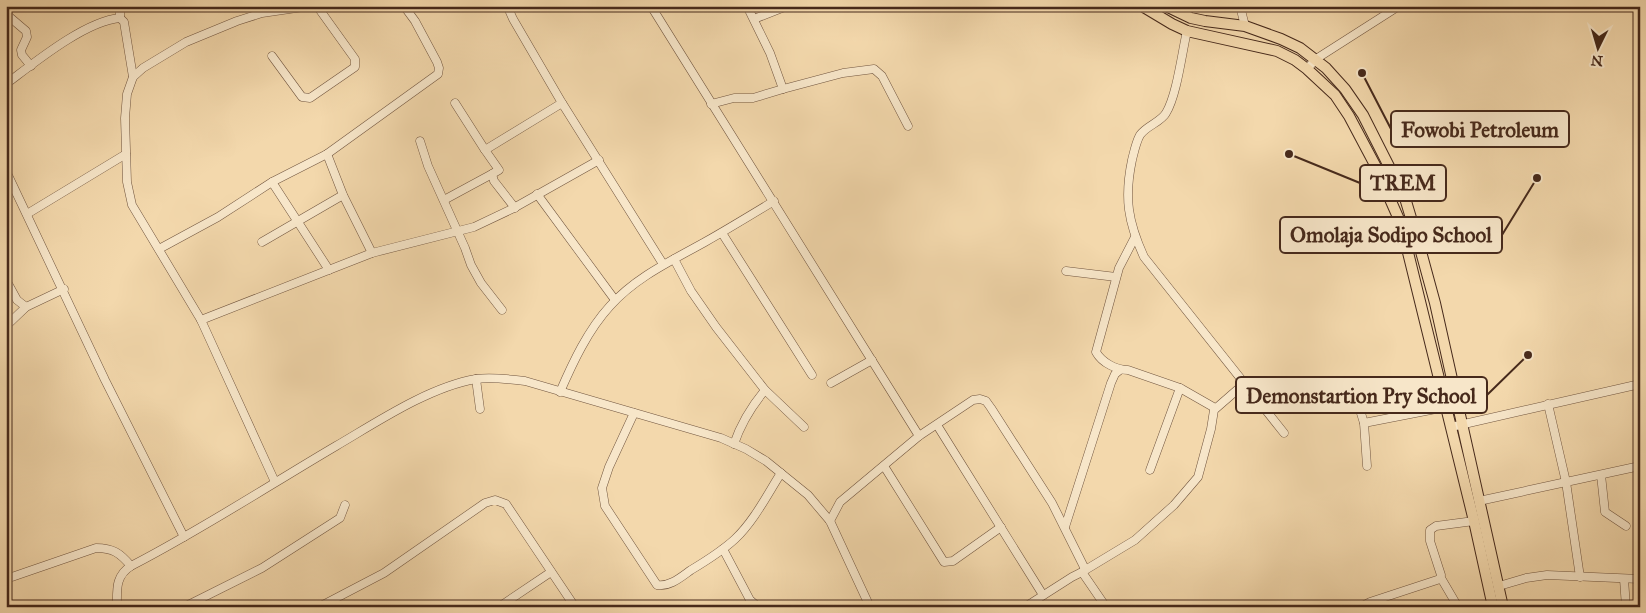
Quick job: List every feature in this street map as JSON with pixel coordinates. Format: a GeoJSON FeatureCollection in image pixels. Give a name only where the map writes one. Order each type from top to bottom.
{"type":"FeatureCollection","features":[{"type":"Feature","properties":{"kind":"main road"},"geometry":{"type":"LineString","coordinates":[[1142,6],[1187,31],[1277,51],[1307,69],[1334,95],[1350,116],[1393,204],[1409,251],[1493,607]]}},
{"type":"Feature","properties":{"kind":"main road"},"geometry":{"type":"LineString","coordinates":[[1166,6],[1177,13],[1198,20],[1245,26],[1300,48],[1316,59],[1345,89],[1363,115],[1405,198],[1434,302],[1503,607]]}},
{"type":"Feature","properties":{"kind":"street"},"geometry":{"type":"LineString","coordinates":[[120,6],[120,18],[124,22],[133,78]]}},
{"type":"Feature","properties":{"kind":"street"},"geometry":{"type":"LineString","coordinates":[[275,482],[201,320],[132,205],[128,182],[125,118],[127,94],[133,78],[144,68],[186,42],[237,21],[262,14],[310,6]]}},
{"type":"Feature","properties":{"kind":"street"},"geometry":{"type":"LineString","coordinates":[[272,56],[302,97],[306,98],[310,98],[353,69],[356,64],[355,59],[317,6]]}},
{"type":"Feature","properties":{"kind":"street"},"geometry":{"type":"LineString","coordinates":[[159,249],[218,217],[272,182],[327,154],[438,74],[437,62],[404,6]]}},
{"type":"Feature","properties":{"kind":"street"},"geometry":{"type":"LineString","coordinates":[[511,6],[509,10],[512,19],[562,104],[663,264]]}},
{"type":"Feature","properties":{"kind":"street"},"geometry":{"type":"LineString","coordinates":[[651,6],[919,436]]}},
{"type":"Feature","properties":{"kind":"street"},"geometry":{"type":"LineString","coordinates":[[747,6],[784,88]]}},
{"type":"Feature","properties":{"kind":"street"},"geometry":{"type":"LineString","coordinates":[[754,18],[787,6]]}},
{"type":"Feature","properties":{"kind":"street"},"geometry":{"type":"LineString","coordinates":[[1240,6],[1245,26]]}},
{"type":"Feature","properties":{"kind":"street"},"geometry":{"type":"LineString","coordinates":[[1382,6],[1386,14]]}},
{"type":"Feature","properties":{"kind":"street"},"geometry":{"type":"LineString","coordinates":[[1307,69],[1316,59],[1399,6]]}},
{"type":"Feature","properties":{"kind":"street"},"geometry":{"type":"LineString","coordinates":[[6,14],[26,31],[27,37],[21,50],[22,55],[31,66]]}},
{"type":"Feature","properties":{"kind":"street"},"geometry":{"type":"LineString","coordinates":[[6,84],[64,42],[93,26],[120,18]]}},
{"type":"Feature","properties":{"kind":"street"},"geometry":{"type":"LineString","coordinates":[[1187,31],[1174,92],[1166,113],[1141,134],[1134,151],[1128,178],[1128,212],[1144,257],[1284,433]]}},
{"type":"Feature","properties":{"kind":"street"},"geometry":{"type":"LineString","coordinates":[[712,104],[734,98],[753,98],[842,73],[874,69],[882,76],[908,126]]}},
{"type":"Feature","properties":{"kind":"street"},"geometry":{"type":"LineString","coordinates":[[444,200],[499,170],[455,103]]}},
{"type":"Feature","properties":{"kind":"street"},"geometry":{"type":"LineString","coordinates":[[485,150],[562,104]]}},
{"type":"Feature","properties":{"kind":"street"},"geometry":{"type":"LineString","coordinates":[[420,141],[428,166],[458,231],[471,265],[481,283],[502,310]]}},
{"type":"Feature","properties":{"kind":"street"},"geometry":{"type":"LineString","coordinates":[[27,214],[126,154]]}},
{"type":"Feature","properties":{"kind":"street"},"geometry":{"type":"LineString","coordinates":[[327,154],[343,195],[372,253]]}},
{"type":"Feature","properties":{"kind":"street"},"geometry":{"type":"LineString","coordinates":[[201,320],[372,253],[474,227],[515,208],[599,160]]}},
{"type":"Feature","properties":{"kind":"street"},"geometry":{"type":"LineString","coordinates":[[6,171],[64,289],[105,380],[184,537]]}},
{"type":"Feature","properties":{"kind":"street"},"geometry":{"type":"LineString","coordinates":[[492,174],[494,182],[515,208]]}},
{"type":"Feature","properties":{"kind":"street"},"geometry":{"type":"LineString","coordinates":[[272,182],[329,270]]}},
{"type":"Feature","properties":{"kind":"street"},"geometry":{"type":"LineString","coordinates":[[537,194],[615,300]]}},
{"type":"Feature","properties":{"kind":"street"},"geometry":{"type":"LineString","coordinates":[[262,242],[343,195]]}},
{"type":"Feature","properties":{"kind":"street"},"geometry":{"type":"LineString","coordinates":[[560,392],[573,364],[596,324],[615,300],[663,264],[774,201]]}},
{"type":"Feature","properties":{"kind":"street"},"geometry":{"type":"LineString","coordinates":[[722,232],[812,375]]}},
{"type":"Feature","properties":{"kind":"street"},"geometry":{"type":"LineString","coordinates":[[1135,236],[1119,268],[1096,352],[1099,358],[1120,370],[1128,370],[1180,388],[1215,408]]}},
{"type":"Feature","properties":{"kind":"street"},"geometry":{"type":"LineString","coordinates":[[674,259],[691,291],[711,320],[765,390],[804,427]]}},
{"type":"Feature","properties":{"kind":"street"},"geometry":{"type":"LineString","coordinates":[[1066,271],[1116,277]]}},
{"type":"Feature","properties":{"kind":"street"},"geometry":{"type":"LineString","coordinates":[[6,280],[17,300],[26,306]]}},
{"type":"Feature","properties":{"kind":"street"},"geometry":{"type":"LineString","coordinates":[[6,326],[26,306],[64,289]]}},
{"type":"Feature","properties":{"kind":"street"},"geometry":{"type":"LineString","coordinates":[[831,383],[872,360]]}},
{"type":"Feature","properties":{"kind":"street"},"geometry":{"type":"LineString","coordinates":[[1065,527],[1111,383],[1115,374],[1120,370]]}},
{"type":"Feature","properties":{"kind":"street"},"geometry":{"type":"LineString","coordinates":[[117,607],[118,582],[123,571],[131,566],[184,537],[414,401],[454,385],[476,379],[497,378],[525,381],[721,438],[766,461],[808,495],[830,521],[870,607]]}},
{"type":"Feature","properties":{"kind":"street"},"geometry":{"type":"LineString","coordinates":[[476,379],[480,409]]}},
{"type":"Feature","properties":{"kind":"street"},"geometry":{"type":"LineString","coordinates":[[1025,607],[1072,576],[1135,540],[1174,505],[1198,476],[1215,408],[1245,383]]}},
{"type":"Feature","properties":{"kind":"street"},"geometry":{"type":"LineString","coordinates":[[1352,384],[1364,423],[1367,466]]}},
{"type":"Feature","properties":{"kind":"street"},"geometry":{"type":"LineString","coordinates":[[1451,427],[1640,384]]}},
{"type":"Feature","properties":{"kind":"street"},"geometry":{"type":"LineString","coordinates":[[1150,470],[1180,388]]}},
{"type":"Feature","properties":{"kind":"street"},"geometry":{"type":"LineString","coordinates":[[734,444],[748,411],[765,390]]}},
{"type":"Feature","properties":{"kind":"street"},"geometry":{"type":"LineString","coordinates":[[830,521],[840,502],[919,436],[973,400],[980,399],[986,401],[1012,439],[1065,527],[1084,570],[1106,607]]}},
{"type":"Feature","properties":{"kind":"street"},"geometry":{"type":"LineString","coordinates":[[1548,404],[1566,482],[1580,577]]}},
{"type":"Feature","properties":{"kind":"street"},"geometry":{"type":"LineString","coordinates":[[1364,423],[1446,407]]}},
{"type":"Feature","properties":{"kind":"street"},"geometry":{"type":"LineString","coordinates":[[634,413],[609,467],[602,488],[605,506],[657,585],[667,585],[723,549],[749,523],[781,473]]}},
{"type":"Feature","properties":{"kind":"street"},"geometry":{"type":"LineString","coordinates":[[937,425],[1042,595]]}},
{"type":"Feature","properties":{"kind":"street"},"geometry":{"type":"LineString","coordinates":[[884,466],[944,562],[953,561],[1001,527]]}},
{"type":"Feature","properties":{"kind":"street"},"geometry":{"type":"LineString","coordinates":[[1479,501],[1640,466]]}},
{"type":"Feature","properties":{"kind":"street"},"geometry":{"type":"LineString","coordinates":[[1601,475],[1605,512],[1626,526]]}},
{"type":"Feature","properties":{"kind":"street"},"geometry":{"type":"LineString","coordinates":[[319,607],[384,573],[485,503],[495,500],[506,504],[575,607]]}},
{"type":"Feature","properties":{"kind":"street"},"geometry":{"type":"LineString","coordinates":[[184,607],[262,568],[340,518],[345,505]]}},
{"type":"Feature","properties":{"kind":"street"},"geometry":{"type":"LineString","coordinates":[[1458,607],[1441,578],[1430,541],[1430,530],[1436,526],[1474,521]]}},
{"type":"Feature","properties":{"kind":"street"},"geometry":{"type":"LineString","coordinates":[[6,579],[96,548],[108,548],[116,552],[131,566]]}},
{"type":"Feature","properties":{"kind":"street"},"geometry":{"type":"LineString","coordinates":[[723,549],[750,600],[757,606],[770,606]]}},
{"type":"Feature","properties":{"kind":"street"},"geometry":{"type":"LineString","coordinates":[[499,607],[551,572]]}},
{"type":"Feature","properties":{"kind":"street"},"geometry":{"type":"LineString","coordinates":[[1499,586],[1540,576],[1640,579]]}},
{"type":"Feature","properties":{"kind":"street"},"geometry":{"type":"LineString","coordinates":[[1361,607],[1370,602],[1435,582],[1441,578]]}},
{"type":"Feature","properties":{"kind":"street"},"geometry":{"type":"LineString","coordinates":[[1624,579],[1626,607]]}},
{"type":"Feature","properties":{"kind":"place","name":"Fowobi Petroleum"},"geometry":{"type":"Point","coordinates":[1362,73]}},
{"type":"Feature","properties":{"kind":"place","name":"TREM"},"geometry":{"type":"Point","coordinates":[1289,154]}},
{"type":"Feature","properties":{"kind":"place","name":"Omolaja Sodipo School"},"geometry":{"type":"Point","coordinates":[1537,178]}},
{"type":"Feature","properties":{"kind":"place","name":"Demonstartion Pry School"},"geometry":{"type":"Point","coordinates":[1528,355]}}]}
